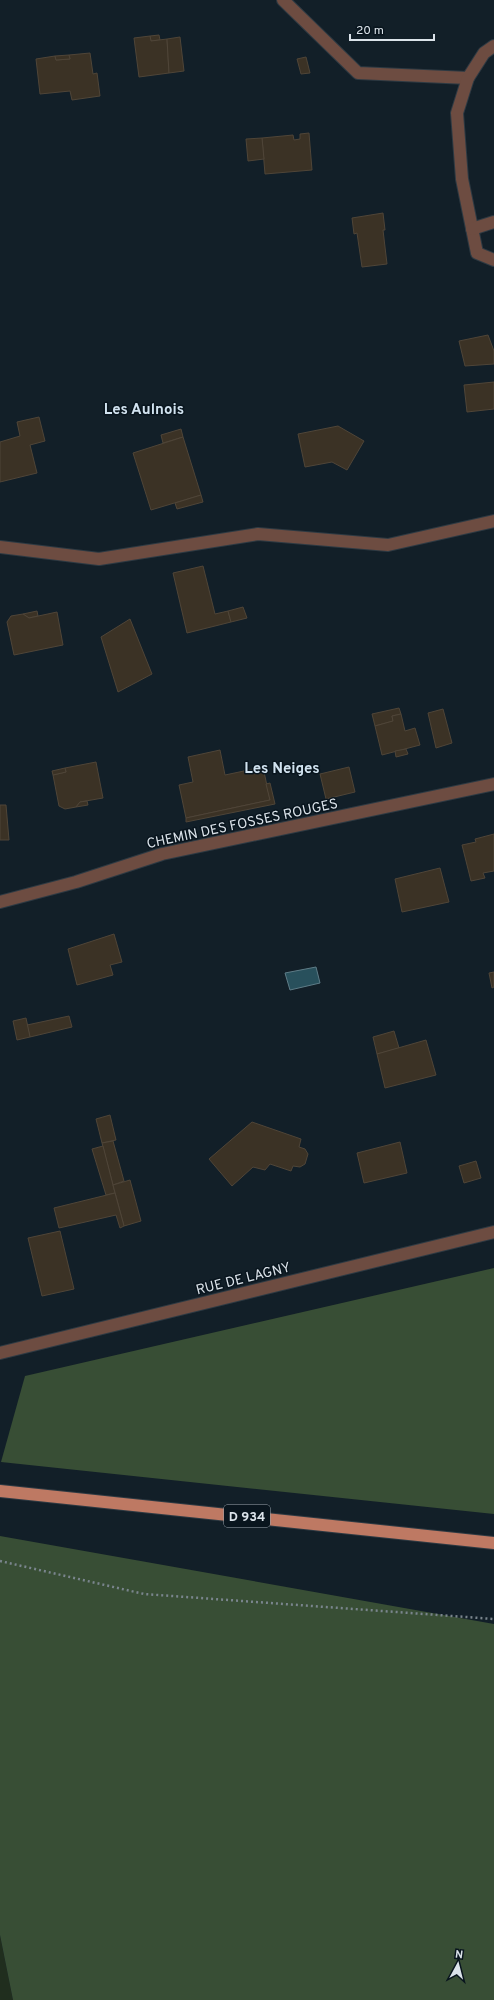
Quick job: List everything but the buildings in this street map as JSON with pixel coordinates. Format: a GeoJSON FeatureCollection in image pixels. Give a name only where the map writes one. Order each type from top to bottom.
{"type":"FeatureCollection","features":[{"type":"Feature","properties":{"kind":"main road","name":"D 934"},"geometry":{"type":"LineString","coordinates":[[0,1491],[494,1543]]}},
{"type":"Feature","properties":{"kind":"street"},"geometry":{"type":"LineString","coordinates":[[283,0],[358,73],[468,78]]}},
{"type":"Feature","properties":{"kind":"street"},"geometry":{"type":"LineString","coordinates":[[494,46],[484,54],[468,78],[457,113],[462,179],[477,253],[494,260]]}},
{"type":"Feature","properties":{"kind":"street"},"geometry":{"type":"LineString","coordinates":[[472,229],[494,222]]}},
{"type":"Feature","properties":{"kind":"street"},"geometry":{"type":"LineString","coordinates":[[0,547],[100,559],[258,534],[388,545],[494,521]]}},
{"type":"Feature","properties":{"kind":"street","name":"CHEMIN DES FOSSES ROUGES"},"geometry":{"type":"LineString","coordinates":[[0,902],[76,882],[162,854],[494,784]]}},
{"type":"Feature","properties":{"kind":"street","name":"RUE DE LAGNY"},"geometry":{"type":"LineString","coordinates":[[0,1353],[494,1232]]}},
{"type":"Feature","properties":{"kind":"path"},"geometry":{"type":"LineString","coordinates":[[0,1561],[144,1594],[494,1619]]}},
{"type":"Feature","properties":{"kind":"green space"},"geometry":{"type":"Polygon","coordinates":[[[494,1268],[494,1514],[1,1462],[25,1376],[494,1268]]]}},
{"type":"Feature","properties":{"kind":"green space"},"geometry":{"type":"Polygon","coordinates":[[[0,1536],[494,1624],[494,2000],[13,2000],[0,1935],[0,1536]]]}},
{"type":"Feature","properties":{"kind":"green space"},"geometry":{"type":"Polygon","coordinates":[[[0,1935],[13,2000],[0,2000],[0,1935]]]}},
{"type":"Feature","properties":{"kind":"water"},"geometry":{"type":"Polygon","coordinates":[[[316,967],[320,983],[290,990],[285,973],[316,967]]]}},
{"type":"Feature","properties":{"kind":"district","name":"Les Aulnois"},"geometry":{"type":"Point","coordinates":[144,409]}},
{"type":"Feature","properties":{"kind":"district","name":"Les Neiges"},"geometry":{"type":"Point","coordinates":[282,768]}}]}
